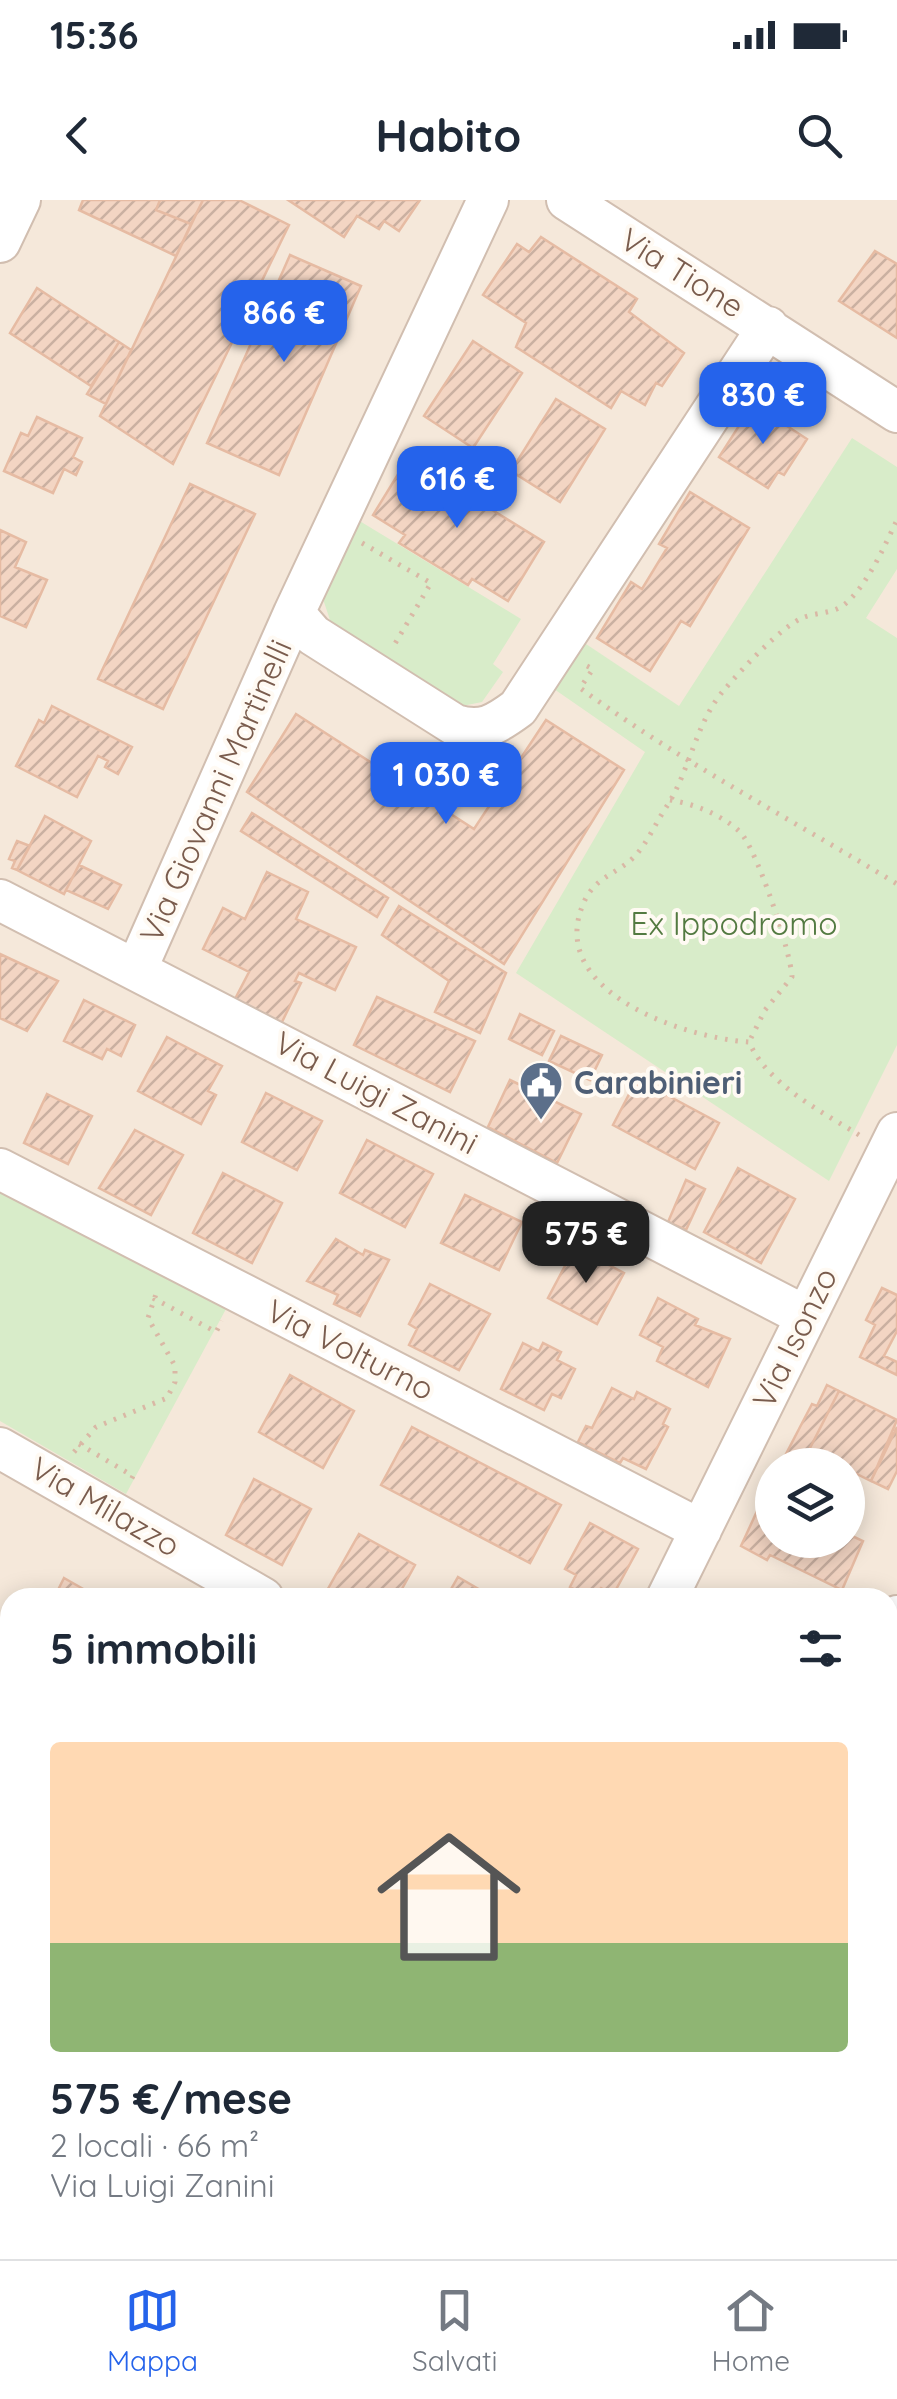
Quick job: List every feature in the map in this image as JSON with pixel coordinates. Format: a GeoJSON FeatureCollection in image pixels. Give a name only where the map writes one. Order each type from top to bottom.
{"type":"FeatureCollection","features":[{"type":"Feature","properties":{"kind":"street"},"geometry":{"type":"LineString","coordinates":[[1,239],[20,200]]}},
{"type":"Feature","properties":{"kind":"street","name":"Via Giovanni Martinelli"},"geometry":{"type":"LineString","coordinates":[[137,968],[333,527],[488,200]]}},
{"type":"Feature","properties":{"kind":"street","name":"Via Tione"},"geometry":{"type":"LineString","coordinates":[[566,200],[897,412]]}},
{"type":"Feature","properties":{"kind":"street","name":"Via Giovanni Martinelli"},"geometry":{"type":"LineString","coordinates":[[294,613],[312,636],[455,725],[475,731],[496,725],[518,708],[768,327]]}},
{"type":"Feature","properties":{"kind":"street","name":"Via Luigi Zanini"},"geometry":{"type":"LineString","coordinates":[[0,900],[805,1316]]}},
{"type":"Feature","properties":{"kind":"street","name":"Via Isonzo"},"geometry":{"type":"LineString","coordinates":[[673,1588],[892,1143]]}},
{"type":"Feature","properties":{"kind":"street","name":"Via Volturno"},"geometry":{"type":"LineString","coordinates":[[0,1169],[701,1530]]}},
{"type":"Feature","properties":{"kind":"street","name":"Via Milazzo"},"geometry":{"type":"LineString","coordinates":[[0,1448],[245,1588]]}},
{"type":"Feature","properties":{"kind":"path"},"geometry":{"type":"LineString","coordinates":[[748,1042],[690,1032],[660,1022],[612,994],[589,973],[580,950],[577,920],[598,880],[633,859],[670,800],[721,692],[794,623],[844,606],[897,520]]}},
{"type":"Feature","properties":{"kind":"path"},"geometry":{"type":"LineString","coordinates":[[333,527],[431,583],[376,677]]}},
{"type":"Feature","properties":{"kind":"path"},"geometry":{"type":"LineString","coordinates":[[558,648],[593,669],[580,688],[687,762],[818,834],[897,884]]}},
{"type":"Feature","properties":{"kind":"path"},"geometry":{"type":"LineString","coordinates":[[670,800],[714,814],[740,833],[782,932],[792,977],[765,1010],[762,1024],[748,1042]]}},
{"type":"Feature","properties":{"kind":"path"},"geometry":{"type":"LineString","coordinates":[[748,1042],[755,1056],[798,1096],[892,1143]]}},
{"type":"Feature","properties":{"kind":"path"},"geometry":{"type":"LineString","coordinates":[[58,1480],[76,1448],[96,1427],[167,1398],[175,1382],[175,1366],[148,1318],[160,1286]]}},
{"type":"Feature","properties":{"kind":"shaded area"},"geometry":{"type":"Polygon","coordinates":[[[0,200],[897,200],[897,1588],[0,1588],[0,200]]]}},
{"type":"Feature","properties":{"kind":"green space","name":"Ex Ippodromo"},"geometry":{"type":"Polygon","coordinates":[[[852,438],[897,467],[897,569],[866,618],[897,638],[897,1045],[829,1181],[516,973],[645,752],[554,689],[583,642],[679,706],[852,438]]]}},
{"type":"Feature","properties":{"kind":"green space"},"geometry":{"type":"Polygon","coordinates":[[[358,520],[521,619],[493,664],[503,672],[482,702],[462,706],[331,623],[323,599],[358,520]]]}},
{"type":"Feature","properties":{"kind":"green space"},"geometry":{"type":"Polygon","coordinates":[[[0,1193],[226,1309],[126,1494],[0,1421],[0,1193]]]}},
{"type":"Feature","properties":{"kind":"building"},"geometry":{"type":"Polygon","coordinates":[[[83,200],[160,200],[156,210],[191,224],[176,256],[79,210],[83,200]]]}},
{"type":"Feature","properties":{"kind":"building"},"geometry":{"type":"Polygon","coordinates":[[[160,200],[203,200],[191,224],[156,210],[160,200]]]}},
{"type":"Feature","properties":{"kind":"building"},"geometry":{"type":"Polygon","coordinates":[[[203,200],[239,200],[289,225],[173,464],[100,416],[203,200]]]}},
{"type":"Feature","properties":{"kind":"building"},"geometry":{"type":"Polygon","coordinates":[[[288,200],[420,200],[399,231],[384,221],[379,229],[357,216],[344,237],[288,200]]]}},
{"type":"Feature","properties":{"kind":"building"},"geometry":{"type":"Polygon","coordinates":[[[541,237],[637,299],[629,312],[684,353],[662,386],[656,383],[645,405],[621,391],[611,408],[516,347],[526,323],[483,295],[517,244],[529,252],[541,237]]]}},
{"type":"Feature","properties":{"kind":"building"},"geometry":{"type":"Polygon","coordinates":[[[875,251],[897,264],[897,338],[839,301],[875,251]]]}},
{"type":"Feature","properties":{"kind":"building"},"geometry":{"type":"Polygon","coordinates":[[[290,255],[361,286],[279,475],[207,443],[290,255]]]}},
{"type":"Feature","properties":{"kind":"building"},"geometry":{"type":"Polygon","coordinates":[[[37,288],[119,342],[91,386],[10,333],[37,288]]]}},
{"type":"Feature","properties":{"kind":"building"},"geometry":{"type":"Polygon","coordinates":[[[473,341],[522,373],[473,448],[424,416],[473,341]]]}},
{"type":"Feature","properties":{"kind":"building"},"geometry":{"type":"Polygon","coordinates":[[[119,342],[131,350],[106,404],[87,394],[119,342]]]}},
{"type":"Feature","properties":{"kind":"building"},"geometry":{"type":"Polygon","coordinates":[[[556,399],[605,429],[560,502],[511,471],[556,399]]]}},
{"type":"Feature","properties":{"kind":"building"},"geometry":{"type":"Polygon","coordinates":[[[753,404],[807,439],[784,475],[778,472],[768,488],[719,457],[753,404]]]}},
{"type":"Feature","properties":{"kind":"building"},"geometry":{"type":"Polygon","coordinates":[[[37,417],[82,438],[73,457],[82,462],[76,475],[64,469],[53,493],[4,471],[21,433],[28,436],[37,417]]]}},
{"type":"Feature","properties":{"kind":"building"},"geometry":{"type":"Polygon","coordinates":[[[408,458],[544,542],[508,601],[472,579],[468,585],[399,543],[405,535],[373,515],[408,458]]]}},
{"type":"Feature","properties":{"kind":"building"},"geometry":{"type":"Polygon","coordinates":[[[190,484],[255,514],[163,709],[98,679],[190,484]]]}},
{"type":"Feature","properties":{"kind":"building"},"geometry":{"type":"Polygon","coordinates":[[[690,492],[749,528],[690,626],[681,621],[650,671],[597,638],[631,582],[642,589],[667,548],[659,544],[690,492]]]}},
{"type":"Feature","properties":{"kind":"building"},"geometry":{"type":"Polygon","coordinates":[[[0,530],[26,542],[15,567],[47,580],[26,627],[0,616],[0,530]]]}},
{"type":"Feature","properties":{"kind":"building"},"geometry":{"type":"Polygon","coordinates":[[[52,706],[132,747],[118,774],[105,767],[108,761],[98,756],[77,797],[16,766],[39,720],[44,723],[52,706]]]}},
{"type":"Feature","properties":{"kind":"building"},"geometry":{"type":"Polygon","coordinates":[[[296,714],[474,829],[546,720],[624,770],[504,964],[247,792],[296,714]]]}},
{"type":"Feature","properties":{"kind":"building"},"geometry":{"type":"Polygon","coordinates":[[[252,813],[388,898],[377,917],[241,831],[252,813]]]}},
{"type":"Feature","properties":{"kind":"building"},"geometry":{"type":"Polygon","coordinates":[[[45,816],[91,841],[64,894],[17,870],[45,816]]]}},
{"type":"Feature","properties":{"kind":"building"},"geometry":{"type":"Polygon","coordinates":[[[17,841],[30,846],[17,870],[12,868],[15,861],[9,859],[17,841]]]}},
{"type":"Feature","properties":{"kind":"building"},"geometry":{"type":"Polygon","coordinates":[[[79,865],[121,885],[108,909],[66,890],[79,865]]]}},
{"type":"Feature","properties":{"kind":"building"},"geometry":{"type":"Polygon","coordinates":[[[267,872],[308,892],[296,919],[356,947],[335,990],[299,973],[295,981],[301,983],[281,1024],[234,1001],[249,972],[203,949],[223,908],[245,919],[267,872]]]}},
{"type":"Feature","properties":{"kind":"building"},"geometry":{"type":"Polygon","coordinates":[[[399,906],[506,973],[480,1033],[435,1012],[449,981],[382,935],[399,906]]]}},
{"type":"Feature","properties":{"kind":"building"},"geometry":{"type":"Polygon","coordinates":[[[0,954],[58,981],[27,1031],[0,1018],[0,954]]]}},
{"type":"Feature","properties":{"kind":"building"},"geometry":{"type":"Polygon","coordinates":[[[377,997],[475,1041],[450,1092],[354,1045],[377,997]]]}},
{"type":"Feature","properties":{"kind":"building"},"geometry":{"type":"Polygon","coordinates":[[[84,1000],[135,1025],[121,1056],[107,1049],[102,1059],[64,1041],[84,1000]]]}},
{"type":"Feature","properties":{"kind":"building"},"geometry":{"type":"Polygon","coordinates":[[[520,1014],[554,1031],[542,1055],[509,1039],[520,1014]]]}},
{"type":"Feature","properties":{"kind":"building"},"geometry":{"type":"Polygon","coordinates":[[[561,1036],[602,1055],[590,1080],[549,1061],[561,1036]]]}},
{"type":"Feature","properties":{"kind":"building"},"geometry":{"type":"Polygon","coordinates":[[[167,1037],[222,1066],[208,1091],[216,1095],[201,1124],[138,1091],[167,1037]]]}},
{"type":"Feature","properties":{"kind":"building"},"geometry":{"type":"Polygon","coordinates":[[[637,1079],[719,1123],[695,1169],[613,1125],[637,1079]]]}},
{"type":"Feature","properties":{"kind":"building"},"geometry":{"type":"Polygon","coordinates":[[[510,1080],[581,1114],[557,1163],[488,1127],[510,1080]]]}},
{"type":"Feature","properties":{"kind":"building"},"geometry":{"type":"Polygon","coordinates":[[[266,1093],[322,1121],[297,1170],[242,1142],[266,1093]]]}},
{"type":"Feature","properties":{"kind":"building"},"geometry":{"type":"Polygon","coordinates":[[[47,1094],[92,1116],[68,1164],[24,1143],[47,1094]]]}},
{"type":"Feature","properties":{"kind":"building"},"geometry":{"type":"Polygon","coordinates":[[[135,1130],[183,1155],[151,1215],[99,1188],[135,1130]]]}},
{"type":"Feature","properties":{"kind":"building"},"geometry":{"type":"Polygon","coordinates":[[[367,1140],[433,1174],[405,1227],[340,1193],[367,1140]]]}},
{"type":"Feature","properties":{"kind":"building"},"geometry":{"type":"Polygon","coordinates":[[[738,1168],[795,1199],[761,1263],[704,1232],[738,1168]]]}},
{"type":"Feature","properties":{"kind":"building"},"geometry":{"type":"Polygon","coordinates":[[[223,1173],[282,1203],[252,1263],[193,1233],[223,1173]]]}},
{"type":"Feature","properties":{"kind":"building"},"geometry":{"type":"Polygon","coordinates":[[[686,1180],[705,1189],[686,1230],[668,1222],[686,1180]]]}},
{"type":"Feature","properties":{"kind":"building"},"geometry":{"type":"Polygon","coordinates":[[[465,1195],[522,1222],[499,1270],[441,1243],[465,1195]]]}},
{"type":"Feature","properties":{"kind":"building"},"geometry":{"type":"Polygon","coordinates":[[[336,1239],[363,1255],[365,1250],[389,1260],[360,1316],[334,1304],[338,1295],[307,1281],[336,1239]]]}},
{"type":"Feature","properties":{"kind":"building"},"geometry":{"type":"Polygon","coordinates":[[[575,1247],[624,1273],[597,1324],[548,1298],[575,1247]]]}},
{"type":"Feature","properties":{"kind":"building"},"geometry":{"type":"Polygon","coordinates":[[[430,1284],[490,1314],[459,1370],[409,1345],[417,1329],[409,1324],[430,1284]]]}},
{"type":"Feature","properties":{"kind":"building"},"geometry":{"type":"Polygon","coordinates":[[[882,1288],[897,1295],[897,1331],[884,1356],[897,1362],[897,1375],[860,1357],[875,1325],[866,1320],[882,1288]]]}},
{"type":"Feature","properties":{"kind":"building"},"geometry":{"type":"Polygon","coordinates":[[[658,1298],[698,1319],[695,1325],[730,1339],[708,1387],[657,1361],[663,1347],[640,1335],[658,1298]]]}},
{"type":"Feature","properties":{"kind":"building"},"geometry":{"type":"Polygon","coordinates":[[[523,1343],[539,1351],[543,1343],[561,1352],[557,1360],[575,1369],[561,1398],[552,1394],[544,1410],[501,1389],[523,1343]]]}},
{"type":"Feature","properties":{"kind":"building"},"geometry":{"type":"Polygon","coordinates":[[[290,1375],[354,1411],[323,1468],[259,1432],[290,1375]]]}},
{"type":"Feature","properties":{"kind":"building"},"geometry":{"type":"Polygon","coordinates":[[[827,1385],[839,1391],[810,1448],[789,1448],[812,1404],[817,1406],[827,1385]]]}},
{"type":"Feature","properties":{"kind":"building"},"geometry":{"type":"Polygon","coordinates":[[[612,1388],[634,1399],[637,1392],[670,1409],[663,1424],[668,1427],[646,1469],[623,1458],[620,1463],[578,1442],[586,1426],[592,1428],[612,1388]]]}},
{"type":"Feature","properties":{"kind":"building"},"geometry":{"type":"Polygon","coordinates":[[[839,1391],[897,1420],[871,1481],[865,1478],[865,1448],[810,1448],[839,1391]]]}},
{"type":"Feature","properties":{"kind":"building"},"geometry":{"type":"Polygon","coordinates":[[[412,1427],[561,1505],[530,1563],[381,1485],[412,1427]]]}},
{"type":"Feature","properties":{"kind":"building"},"geometry":{"type":"Polygon","coordinates":[[[897,1427],[897,1471],[888,1489],[871,1481],[897,1427]]]}},
{"type":"Feature","properties":{"kind":"building"},"geometry":{"type":"Polygon","coordinates":[[[254,1479],[311,1509],[282,1565],[226,1535],[254,1479]]]}},
{"type":"Feature","properties":{"kind":"building"},"geometry":{"type":"Polygon","coordinates":[[[755,1516],[755,1554],[741,1546],[755,1516]]]}},
{"type":"Feature","properties":{"kind":"building"},"geometry":{"type":"Polygon","coordinates":[[[590,1523],[638,1549],[617,1588],[572,1588],[576,1575],[565,1569],[590,1523]]]}},
{"type":"Feature","properties":{"kind":"building"},"geometry":{"type":"Polygon","coordinates":[[[359,1534],[415,1565],[402,1588],[328,1588],[359,1534]]]}},
{"type":"Feature","properties":{"kind":"building"},"geometry":{"type":"Polygon","coordinates":[[[776,1558],[856,1558],[843,1588],[776,1558]]]}},
{"type":"Feature","properties":{"kind":"building"},"geometry":{"type":"Polygon","coordinates":[[[458,1577],[477,1588],[452,1588],[458,1577]]]}},
{"type":"Feature","properties":{"kind":"building"},"geometry":{"type":"Polygon","coordinates":[[[64,1578],[82,1588],[59,1588],[64,1578]]]}},
{"type":"Feature","properties":{"kind":"place","name":"Carabinieri"},"geometry":{"type":"Point","coordinates":[541,1121]}}]}
